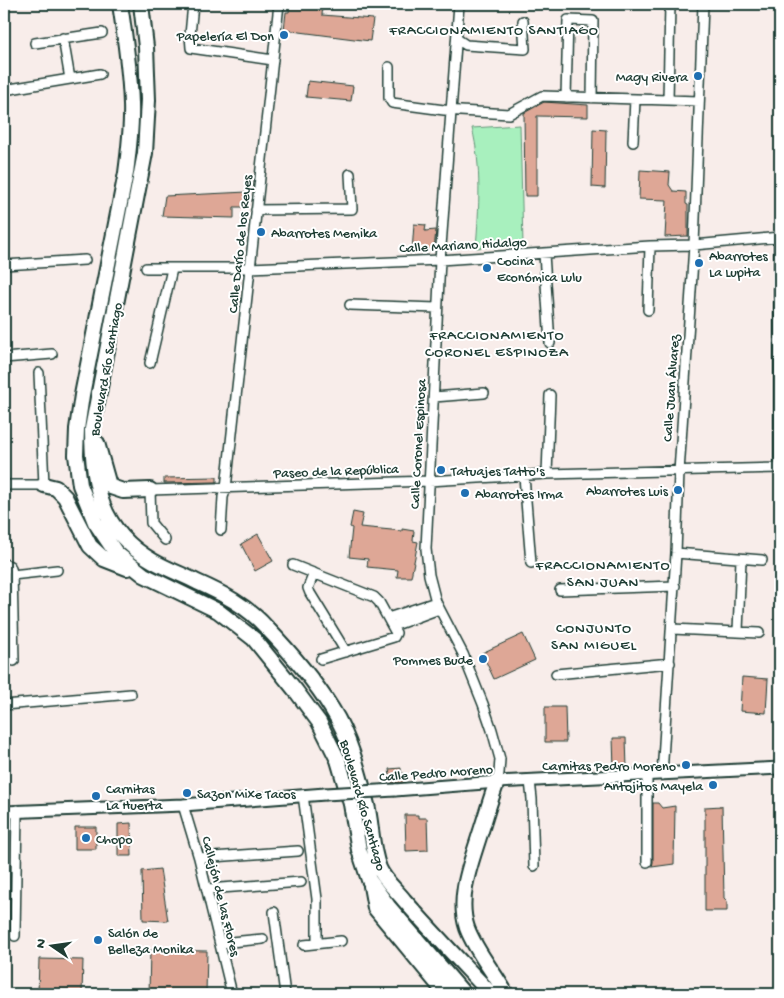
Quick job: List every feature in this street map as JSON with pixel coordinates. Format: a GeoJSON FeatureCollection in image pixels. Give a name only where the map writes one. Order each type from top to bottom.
{"type":"FeatureCollection","features":[{"type":"Feature","properties":{"kind":"main road","name":"Boulevard Río Santiago"},"geometry":{"type":"LineString","coordinates":[[120,4],[131,95],[131,139],[126,173],[82,394],[77,429],[76,456],[80,485],[95,522],[116,553],[144,575],[218,611],[254,640],[296,691],[319,722],[338,760],[351,804],[360,850],[370,880],[388,906],[464,994]]}},
{"type":"Feature","properties":{"kind":"main road","name":"Boulevard Río Santiago"},"geometry":{"type":"LineString","coordinates":[[141,4],[146,47],[148,100],[145,153],[92,428],[92,456],[99,498],[107,515],[124,539],[152,561],[229,596],[265,625],[308,676],[333,710],[350,747],[368,807],[379,868],[388,882],[419,918],[492,994]]}},
{"type":"Feature","properties":{"kind":"main road"},"geometry":{"type":"LineString","coordinates":[[92,428],[111,487],[123,490],[150,490]]}},
{"type":"Feature","properties":{"kind":"main road"},"geometry":{"type":"LineString","coordinates":[[44,485],[56,488],[65,497],[90,546],[104,558],[144,575]]}},
{"type":"Feature","properties":{"kind":"main road"},"geometry":{"type":"LineString","coordinates":[[497,782],[470,865],[464,891],[464,908],[467,926],[476,946],[506,994]]}},
{"type":"Feature","properties":{"kind":"main road"},"geometry":{"type":"LineString","coordinates":[[370,880],[375,908],[446,994]]}},
{"type":"Feature","properties":{"kind":"street"},"geometry":{"type":"LineString","coordinates":[[192,4],[191,48],[273,60]]}},
{"type":"Feature","properties":{"kind":"street","name":"Calle Darío de los Reyes"},"geometry":{"type":"LineString","coordinates":[[221,530],[223,497],[226,488],[279,4]]}},
{"type":"Feature","properties":{"kind":"street","name":"Calle Coronel Espinosa"},"geometry":{"type":"LineString","coordinates":[[459,4],[437,308],[426,549],[429,576],[438,605],[463,654],[483,704],[500,759],[500,773],[497,782]]}},
{"type":"Feature","properties":{"kind":"street"},"geometry":{"type":"LineString","coordinates":[[668,100],[670,4]]}},
{"type":"Feature","properties":{"kind":"street","name":"Calle Juan Álvarez"},"geometry":{"type":"LineString","coordinates":[[662,775],[675,586],[679,472],[694,245],[703,4]]}},
{"type":"Feature","properties":{"kind":"street"},"geometry":{"type":"LineString","coordinates":[[566,97],[568,20],[593,20],[592,98]]}},
{"type":"Feature","properties":{"kind":"street"},"geometry":{"type":"LineString","coordinates":[[457,39],[466,45],[525,49],[523,21]]}},
{"type":"Feature","properties":{"kind":"street"},"geometry":{"type":"LineString","coordinates":[[35,43],[102,33]]}},
{"type":"Feature","properties":{"kind":"street"},"geometry":{"type":"LineString","coordinates":[[64,38],[70,78]]}},
{"type":"Feature","properties":{"kind":"street"},"geometry":{"type":"LineString","coordinates":[[389,67],[389,98],[392,104],[509,114],[542,96],[699,102]]}},
{"type":"Feature","properties":{"kind":"street"},"geometry":{"type":"LineString","coordinates":[[4,90],[100,74]]}},
{"type":"Feature","properties":{"kind":"street"},"geometry":{"type":"LineString","coordinates":[[633,142],[635,99]]}},
{"type":"Feature","properties":{"kind":"street"},"geometry":{"type":"LineString","coordinates":[[256,210],[352,210],[350,174]]}},
{"type":"Feature","properties":{"kind":"street"},"geometry":{"type":"LineString","coordinates":[[779,237],[780,468]]}},
{"type":"Feature","properties":{"kind":"street","name":"Calle Mariano Hidalgo"},"geometry":{"type":"LineString","coordinates":[[146,268],[250,268],[440,260],[650,246],[694,245],[779,237]]}},
{"type":"Feature","properties":{"kind":"street"},"geometry":{"type":"LineString","coordinates":[[648,310],[650,246]]}},
{"type":"Feature","properties":{"kind":"street"},"geometry":{"type":"LineString","coordinates":[[544,254],[550,343]]}},
{"type":"Feature","properties":{"kind":"street"},"geometry":{"type":"LineString","coordinates":[[4,265],[85,260]]}},
{"type":"Feature","properties":{"kind":"street"},"geometry":{"type":"LineString","coordinates":[[150,363],[172,269]]}},
{"type":"Feature","properties":{"kind":"street"},"geometry":{"type":"LineString","coordinates":[[350,305],[437,308]]}},
{"type":"Feature","properties":{"kind":"street"},"geometry":{"type":"LineString","coordinates":[[4,358],[52,354]]}},
{"type":"Feature","properties":{"kind":"street"},"geometry":{"type":"LineString","coordinates":[[4,485],[44,485],[39,373]]}},
{"type":"Feature","properties":{"kind":"street"},"geometry":{"type":"LineString","coordinates":[[434,397],[484,393]]}},
{"type":"Feature","properties":{"kind":"street"},"geometry":{"type":"LineString","coordinates":[[547,474],[550,395]]}},
{"type":"Feature","properties":{"kind":"street","name":"Paseo de la República"},"geometry":{"type":"LineString","coordinates":[[150,490],[429,481],[547,474],[780,468]]}},
{"type":"Feature","properties":{"kind":"street"},"geometry":{"type":"LineString","coordinates":[[524,476],[531,563]]}},
{"type":"Feature","properties":{"kind":"street"},"geometry":{"type":"LineString","coordinates":[[150,490],[151,522],[165,540]]}},
{"type":"Feature","properties":{"kind":"street"},"geometry":{"type":"LineString","coordinates":[[676,553],[762,560]]}},
{"type":"Feature","properties":{"kind":"street"},"geometry":{"type":"LineString","coordinates":[[738,631],[741,559]]}},
{"type":"Feature","properties":{"kind":"street"},"geometry":{"type":"LineString","coordinates":[[4,564],[10,566],[12,575],[14,661]]}},
{"type":"Feature","properties":{"kind":"street"},"geometry":{"type":"LineString","coordinates":[[293,566],[374,597],[379,602],[396,633],[394,637],[322,660]]}},
{"type":"Feature","properties":{"kind":"street"},"geometry":{"type":"LineString","coordinates":[[12,575],[57,570]]}},
{"type":"Feature","properties":{"kind":"street"},"geometry":{"type":"LineString","coordinates":[[314,573],[308,588],[310,593],[346,652]]}},
{"type":"Feature","properties":{"kind":"street"},"geometry":{"type":"LineString","coordinates":[[560,590],[675,586]]}},
{"type":"Feature","properties":{"kind":"street"},"geometry":{"type":"LineString","coordinates":[[391,622],[438,605]]}},
{"type":"Feature","properties":{"kind":"street"},"geometry":{"type":"LineString","coordinates":[[672,629],[759,633]]}},
{"type":"Feature","properties":{"kind":"street"},"geometry":{"type":"LineString","coordinates":[[556,674],[670,663]]}},
{"type":"Feature","properties":{"kind":"street"},"geometry":{"type":"LineString","coordinates":[[4,705],[132,694]]}},
{"type":"Feature","properties":{"kind":"street","name":"Calle Pedro Moreno"},"geometry":{"type":"LineString","coordinates":[[4,812],[183,805],[497,782],[780,768]]}},
{"type":"Feature","properties":{"kind":"street"},"geometry":{"type":"LineString","coordinates":[[647,775],[647,862]]}},
{"type":"Feature","properties":{"kind":"street"},"geometry":{"type":"LineString","coordinates":[[530,781],[534,866]]}},
{"type":"Feature","properties":{"kind":"street"},"geometry":{"type":"LineString","coordinates":[[303,795],[317,900],[318,944]]}},
{"type":"Feature","properties":{"kind":"street","name":"Callejón de las Flores"},"geometry":{"type":"LineString","coordinates":[[183,805],[199,858],[232,994]]}},
{"type":"Feature","properties":{"kind":"street"},"geometry":{"type":"LineString","coordinates":[[16,936],[17,810]]}},
{"type":"Feature","properties":{"kind":"street"},"geometry":{"type":"LineString","coordinates":[[199,858],[298,851]]}},
{"type":"Feature","properties":{"kind":"street"},"geometry":{"type":"LineString","coordinates":[[206,889],[301,882]]}},
{"type":"Feature","properties":{"kind":"street"},"geometry":{"type":"LineString","coordinates":[[274,912],[286,994]]}},
{"type":"Feature","properties":{"kind":"street"},"geometry":{"type":"LineString","coordinates":[[220,943],[263,939]]}},
{"type":"Feature","properties":{"kind":"street"},"geometry":{"type":"LineString","coordinates":[[304,945],[341,941]]}},
{"type":"Feature","properties":{"kind":"green space"},"geometry":{"type":"Polygon","coordinates":[[[520,125],[523,245],[476,248],[479,203],[478,173],[472,128],[520,125]]]}},
{"type":"Feature","properties":{"kind":"green space"},"geometry":{"type":"Polygon","coordinates":[[[4,572],[12,572],[13,642],[4,640],[4,572]]]}},
{"type":"Feature","properties":{"kind":"building"},"geometry":{"type":"Polygon","coordinates":[[[290,4],[323,4],[322,15],[373,19],[370,41],[284,30],[286,12],[289,12],[290,4]]]}},
{"type":"Feature","properties":{"kind":"building"},"geometry":{"type":"Polygon","coordinates":[[[308,81],[353,86],[351,101],[306,97],[308,81]]]}},
{"type":"Feature","properties":{"kind":"building"},"geometry":{"type":"Polygon","coordinates":[[[544,102],[588,105],[588,117],[537,116],[537,196],[525,196],[524,113],[544,102]]]}},
{"type":"Feature","properties":{"kind":"building"},"geometry":{"type":"Polygon","coordinates":[[[593,129],[606,130],[605,188],[592,187],[593,129]]]}},
{"type":"Feature","properties":{"kind":"building"},"geometry":{"type":"Polygon","coordinates":[[[640,170],[670,172],[669,185],[673,191],[686,192],[688,236],[665,237],[667,200],[639,199],[640,170]]]}},
{"type":"Feature","properties":{"kind":"building"},"geometry":{"type":"Polygon","coordinates":[[[247,192],[246,207],[234,207],[234,218],[162,216],[165,196],[247,192]]]}},
{"type":"Feature","properties":{"kind":"building"},"geometry":{"type":"Polygon","coordinates":[[[414,224],[426,225],[425,231],[436,230],[434,250],[412,252],[414,224]]]}},
{"type":"Feature","properties":{"kind":"building"},"geometry":{"type":"Polygon","coordinates":[[[217,477],[217,482],[164,483],[164,478],[217,477]]]}},
{"type":"Feature","properties":{"kind":"building"},"geometry":{"type":"Polygon","coordinates":[[[353,512],[363,514],[360,527],[414,531],[413,541],[418,542],[411,577],[397,577],[398,570],[367,567],[368,559],[349,557],[352,528],[350,527],[353,512]]]}},
{"type":"Feature","properties":{"kind":"building"},"geometry":{"type":"Polygon","coordinates":[[[258,534],[273,561],[255,571],[241,544],[258,534]]]}},
{"type":"Feature","properties":{"kind":"building"},"geometry":{"type":"Polygon","coordinates":[[[523,634],[535,660],[494,679],[482,653],[523,634]]]}},
{"type":"Feature","properties":{"kind":"building"},"geometry":{"type":"Polygon","coordinates":[[[742,677],[768,679],[766,713],[740,711],[742,677]]]}},
{"type":"Feature","properties":{"kind":"building"},"geometry":{"type":"Polygon","coordinates":[[[545,707],[565,707],[566,742],[545,742],[545,707]]]}},
{"type":"Feature","properties":{"kind":"building"},"geometry":{"type":"Polygon","coordinates":[[[613,738],[626,738],[627,768],[614,769],[613,738]]]}},
{"type":"Feature","properties":{"kind":"building"},"geometry":{"type":"Polygon","coordinates":[[[401,768],[401,773],[404,773],[405,782],[391,783],[389,769],[401,768]]]}},
{"type":"Feature","properties":{"kind":"building"},"geometry":{"type":"Polygon","coordinates":[[[653,803],[658,803],[662,808],[675,806],[674,864],[652,867],[653,803]]]}},
{"type":"Feature","properties":{"kind":"building"},"geometry":{"type":"Polygon","coordinates":[[[722,806],[724,898],[727,901],[727,911],[705,911],[705,807],[722,806]]]}},
{"type":"Feature","properties":{"kind":"building"},"geometry":{"type":"Polygon","coordinates":[[[405,815],[418,815],[418,818],[427,818],[428,850],[406,851],[405,815]]]}},
{"type":"Feature","properties":{"kind":"building"},"geometry":{"type":"Polygon","coordinates":[[[131,823],[132,856],[118,856],[118,824],[131,823]]]}},
{"type":"Feature","properties":{"kind":"building","name":"Chopo"},"geometry":{"type":"Polygon","coordinates":[[[75,827],[96,827],[96,849],[75,849],[75,827]]]}},
{"type":"Feature","properties":{"kind":"building"},"geometry":{"type":"Polygon","coordinates":[[[160,869],[168,921],[143,920],[142,871],[160,869]]]}},
{"type":"Feature","properties":{"kind":"building"},"geometry":{"type":"Polygon","coordinates":[[[150,950],[207,951],[206,994],[149,994],[150,950]]]}},
{"type":"Feature","properties":{"kind":"building"},"geometry":{"type":"Polygon","coordinates":[[[39,959],[83,960],[82,994],[38,994],[39,959]]]}},
{"type":"Feature","properties":{"kind":"place","name":"Papelería El Don"},"geometry":{"type":"Point","coordinates":[284,35]}},
{"type":"Feature","properties":{"kind":"place","name":"Magy Rivera"},"geometry":{"type":"Point","coordinates":[698,76]}},
{"type":"Feature","properties":{"kind":"place","name":"Abarrotes Memika"},"geometry":{"type":"Point","coordinates":[261,232]}},
{"type":"Feature","properties":{"kind":"place","name":"Abarrotes La Lupita"},"geometry":{"type":"Point","coordinates":[699,263]}},
{"type":"Feature","properties":{"kind":"place","name":"Cocina Económica Lulu"},"geometry":{"type":"Point","coordinates":[487,268]}},
{"type":"Feature","properties":{"kind":"place","name":"Tatuajes Tatto's"},"geometry":{"type":"Point","coordinates":[441,470]}},
{"type":"Feature","properties":{"kind":"place","name":"Abarrotes Luis"},"geometry":{"type":"Point","coordinates":[678,490]}},
{"type":"Feature","properties":{"kind":"place","name":"Abarrotes Irma"},"geometry":{"type":"Point","coordinates":[465,493]}},
{"type":"Feature","properties":{"kind":"place","name":"Pommes Bude"},"geometry":{"type":"Point","coordinates":[483,659]}},
{"type":"Feature","properties":{"kind":"place","name":"Carnitas Pedro Moreno"},"geometry":{"type":"Point","coordinates":[686,765]}},
{"type":"Feature","properties":{"kind":"place","name":"Antojitos Mayela"},"geometry":{"type":"Point","coordinates":[713,785]}},
{"type":"Feature","properties":{"kind":"place","name":"Sazon Mixe Tacos"},"geometry":{"type":"Point","coordinates":[187,793]}},
{"type":"Feature","properties":{"kind":"place","name":"Carnitas La Huerta"},"geometry":{"type":"Point","coordinates":[96,796]}},
{"type":"Feature","properties":{"kind":"place","name":"Chopo"},"geometry":{"type":"Point","coordinates":[86,838]}},
{"type":"Feature","properties":{"kind":"place","name":"Salón de Belleza Monika"},"geometry":{"type":"Point","coordinates":[98,940]}},
{"type":"Feature","properties":{"kind":"district","name":"FRACCIONAMIENTO SANTIAGO"},"geometry":{"type":"Point","coordinates":[494,29]}},
{"type":"Feature","properties":{"kind":"district","name":"FRACCIONAMIENTO CORONEL ESPINOZA"},"geometry":{"type":"Point","coordinates":[497,342]}},
{"type":"Feature","properties":{"kind":"district","name":"FRACCIONAMIENTO SAN JUAN"},"geometry":{"type":"Point","coordinates":[603,572]}},
{"type":"Feature","properties":{"kind":"district","name":"CONJUNTO SAN MIGUEL"},"geometry":{"type":"Point","coordinates":[594,636]}}]}
